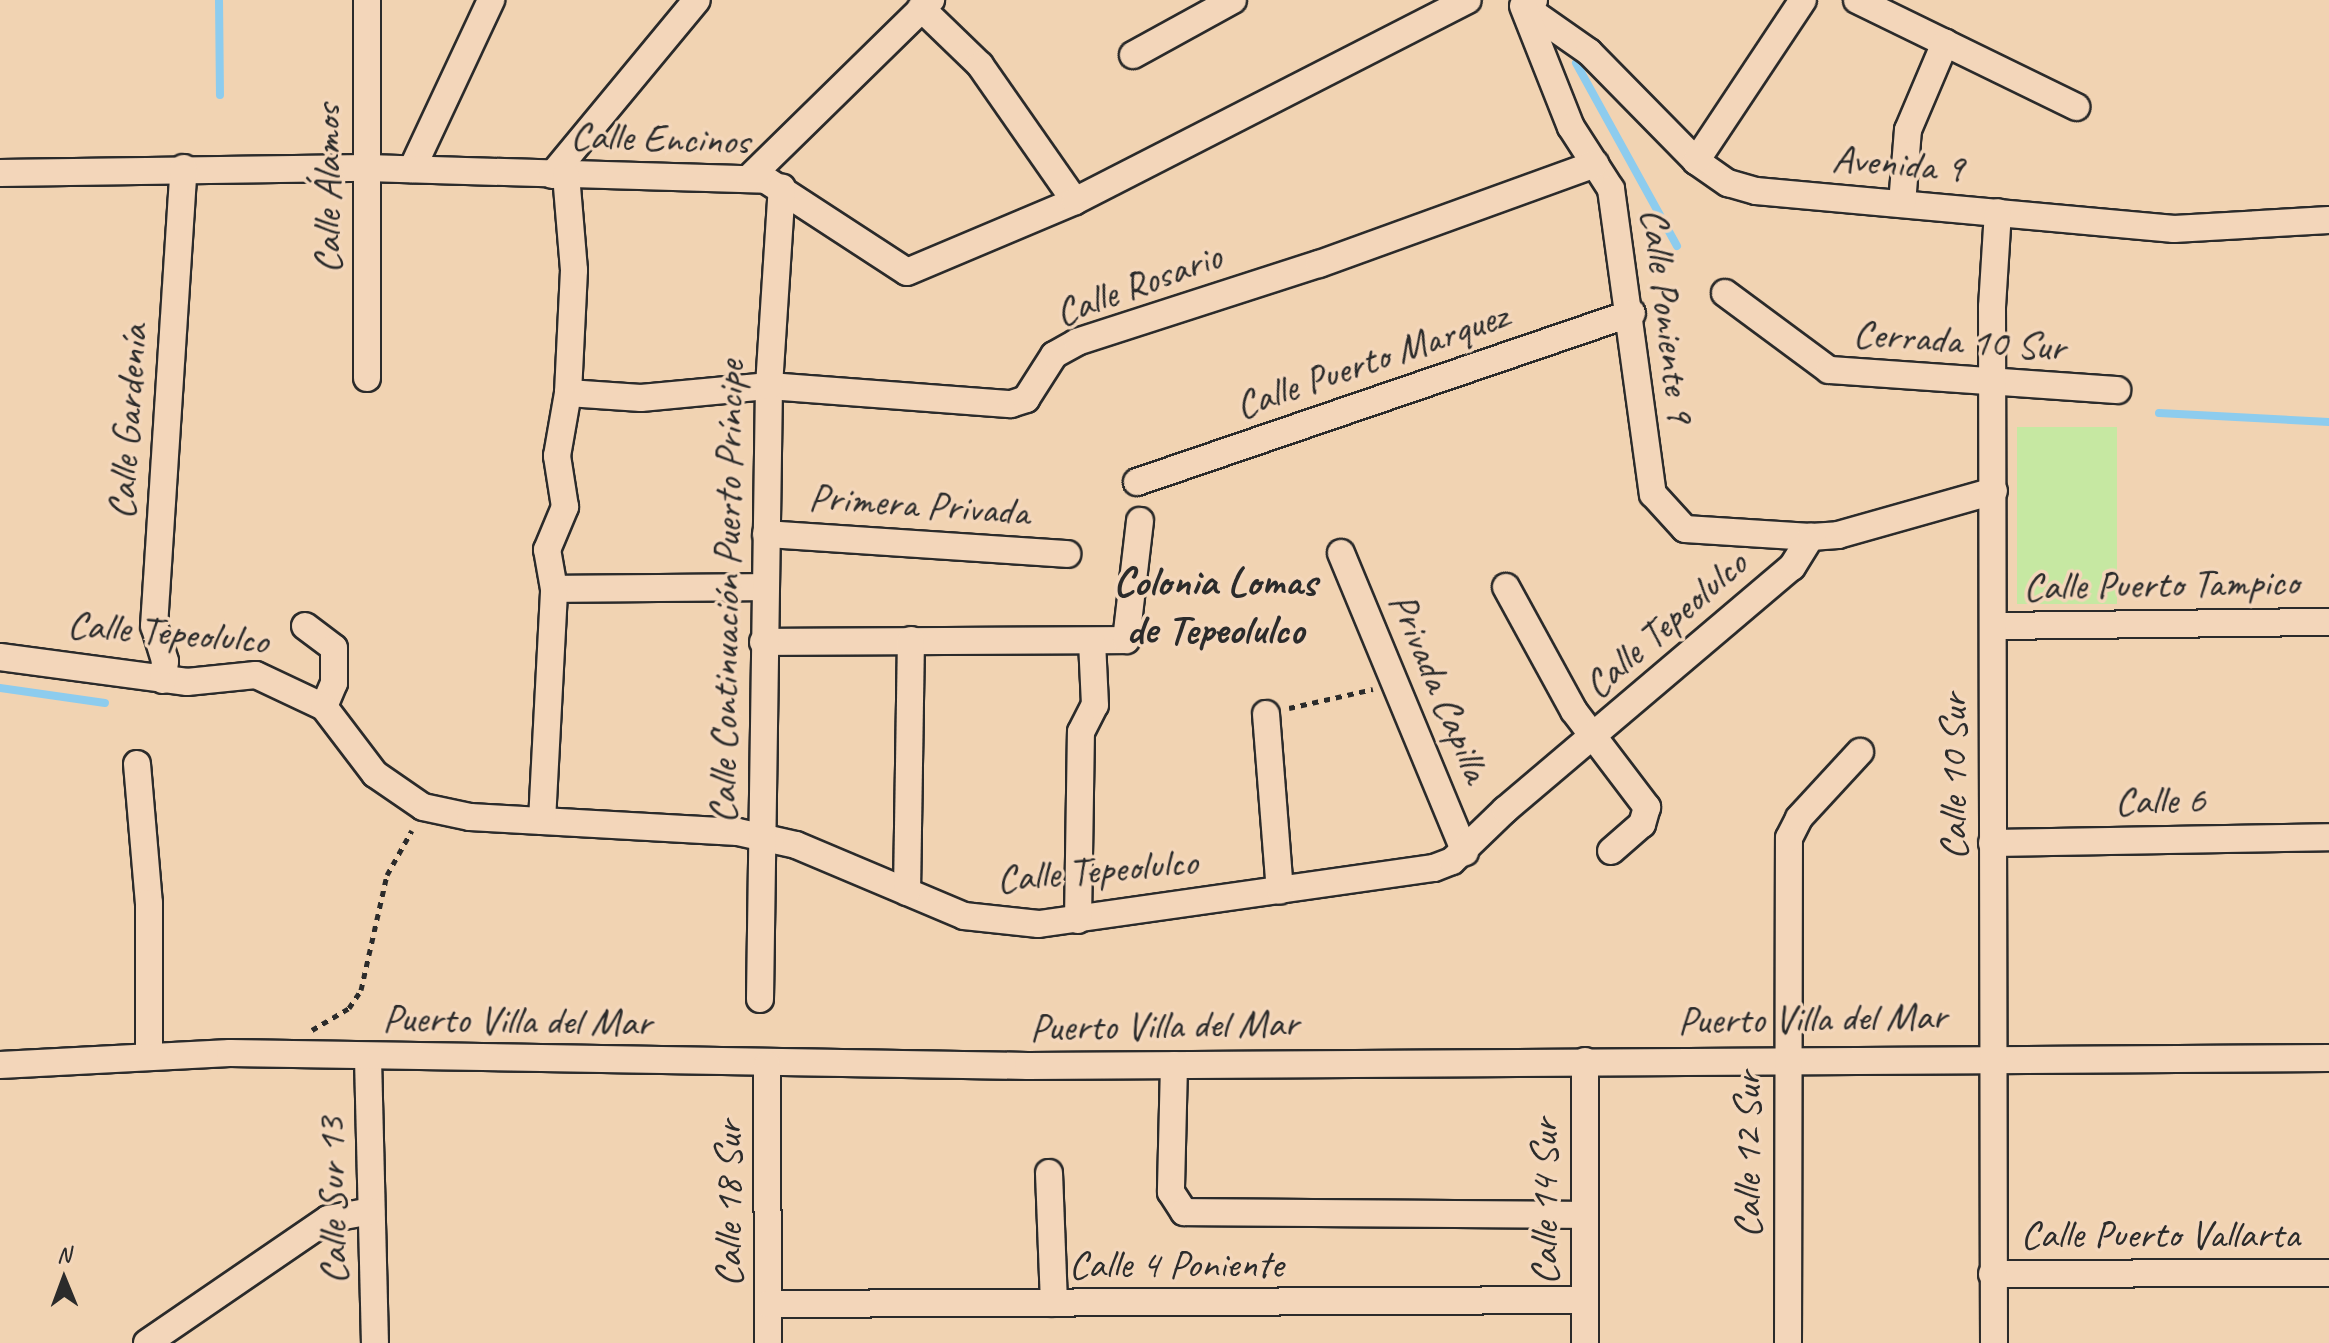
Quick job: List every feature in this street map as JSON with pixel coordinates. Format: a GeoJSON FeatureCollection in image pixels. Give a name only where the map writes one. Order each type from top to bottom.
{"type":"FeatureCollection","features":[{"type":"Feature","properties":{"kind":"street","name":"Calle Álamos"},"geometry":{"type":"LineString","coordinates":[[367,0],[367,378]]}},
{"type":"Feature","properties":{"kind":"street"},"geometry":{"type":"LineString","coordinates":[[412,169],[491,0]]}},
{"type":"Feature","properties":{"kind":"street"},"geometry":{"type":"LineString","coordinates":[[542,821],[554,589],[547,550],[565,507],[557,456],[568,393],[574,270],[559,175],[697,0]]}},
{"type":"Feature","properties":{"kind":"street"},"geometry":{"type":"LineString","coordinates":[[1133,55],[1233,0]]}},
{"type":"Feature","properties":{"kind":"street","name":"Calle Encinos"},"geometry":{"type":"LineString","coordinates":[[0,173],[184,168],[367,168],[749,178],[782,187],[907,272],[1075,201],[1467,0]]}},
{"type":"Feature","properties":{"kind":"street"},"geometry":{"type":"LineString","coordinates":[[1696,161],[1803,0]]}},
{"type":"Feature","properties":{"kind":"street"},"geometry":{"type":"LineString","coordinates":[[1857,0],[2076,107]]}},
{"type":"Feature","properties":{"kind":"street","name":"Avenida 9"},"geometry":{"type":"LineString","coordinates":[[1524,3],[1589,52],[1696,161],[1728,183],[1756,191],[2174,229],[2329,220]]}},
{"type":"Feature","properties":{"kind":"street","name":"Calle Poniente 9"},"geometry":{"type":"LineString","coordinates":[[1524,3],[1571,127],[1611,189],[1632,313],[1647,473],[1666,514],[1697,532],[1811,537]]}},
{"type":"Feature","properties":{"kind":"street"},"geometry":{"type":"LineString","coordinates":[[749,178],[926,4],[980,65],[1075,201]]}},
{"type":"Feature","properties":{"kind":"street"},"geometry":{"type":"LineString","coordinates":[[1902,204],[1908,130],[1945,43]]}},
{"type":"Feature","properties":{"kind":"street","name":"Calle Rosario"},"geometry":{"type":"LineString","coordinates":[[568,393],[641,398],[769,386],[1011,404],[1026,399],[1054,355],[1077,342],[1319,264],[1595,164]]}},
{"type":"Feature","properties":{"kind":"street","name":"Calle Gardenía"},"geometry":{"type":"LineString","coordinates":[[163,680],[165,661],[154,626],[184,168]]}},
{"type":"Feature","properties":{"kind":"street","name":"Calle Continuación Puerto Príncipe"},"geometry":{"type":"LineString","coordinates":[[760,999],[763,587],[769,386],[782,187]]}},
{"type":"Feature","properties":{"kind":"street","name":"Calle 10 Sur"},"geometry":{"type":"LineString","coordinates":[[1994,1343],[1991,1057],[1993,385],[1998,212]]}},
{"type":"Feature","properties":{"kind":"street","name":"Cerrada 10 Sur"},"geometry":{"type":"LineString","coordinates":[[1725,293],[1829,370],[1993,385],[2117,390]]}},
{"type":"Feature","properties":{"kind":"street","name":"Calle Puerto Marquez"},"geometry":{"type":"LineString","coordinates":[[1137,482],[1632,313]]}},
{"type":"Feature","properties":{"kind":"street"},"geometry":{"type":"LineString","coordinates":[[1811,537],[1838,535],[1994,491]]}},
{"type":"Feature","properties":{"kind":"street"},"geometry":{"type":"LineString","coordinates":[[763,642],[1120,642],[1131,635],[1140,521]]}},
{"type":"Feature","properties":{"kind":"street","name":"Primera Privada"},"geometry":{"type":"LineString","coordinates":[[766,534],[1067,554]]}},
{"type":"Feature","properties":{"kind":"street","name":"Calle Tepeolulco"},"geometry":{"type":"LineString","coordinates":[[0,657],[163,680],[256,675],[324,707],[375,774],[423,807],[470,817],[760,837],[796,845],[987,922],[1078,920],[1434,868],[1465,852],[1505,810],[1593,739],[1792,567],[1811,537]]}},
{"type":"Feature","properties":{"kind":"street","name":"Privada Capilla"},"geometry":{"type":"LineString","coordinates":[[1341,553],[1465,852]]}},
{"type":"Feature","properties":{"kind":"street"},"geometry":{"type":"LineString","coordinates":[[554,589],[763,587]]}},
{"type":"Feature","properties":{"kind":"street"},"geometry":{"type":"LineString","coordinates":[[1506,587],[1593,739],[1647,807],[1642,824],[1611,851]]}},
{"type":"Feature","properties":{"kind":"street","name":"Calle Puerto Tampico"},"geometry":{"type":"LineString","coordinates":[[1994,626],[2329,622]]}},
{"type":"Feature","properties":{"kind":"street"},"geometry":{"type":"LineString","coordinates":[[305,626],[334,648],[334,683],[324,707]]}},
{"type":"Feature","properties":{"kind":"street"},"geometry":{"type":"LineString","coordinates":[[907,892],[911,640]]}},
{"type":"Feature","properties":{"kind":"street"},"geometry":{"type":"LineString","coordinates":[[1078,920],[1083,723],[1095,705],[1092,642]]}},
{"type":"Feature","properties":{"kind":"street"},"geometry":{"type":"LineString","coordinates":[[1266,714],[1280,890]]}},
{"type":"Feature","properties":{"kind":"street","name":"Calle 12 Sur"},"geometry":{"type":"LineString","coordinates":[[1788,1343],[1789,838],[1799,818],[1860,752]]}},
{"type":"Feature","properties":{"kind":"street"},"geometry":{"type":"LineString","coordinates":[[137,764],[149,903],[149,1055]]}},
{"type":"Feature","properties":{"kind":"street","name":"Calle 6"},"geometry":{"type":"LineString","coordinates":[[1992,843],[2329,837]]}},
{"type":"Feature","properties":{"kind":"street","name":"Puerto Villa del Mar"},"geometry":{"type":"LineString","coordinates":[[0,1065],[149,1055],[301,1053],[368,1058],[767,1065],[1174,1065],[1991,1057],[2329,1058]]}},
{"type":"Feature","properties":{"kind":"street","name":"Calle Sur 13"},"geometry":{"type":"LineString","coordinates":[[368,1058],[375,1343]]}},
{"type":"Feature","properties":{"kind":"street","name":"Calle 14 Sur"},"geometry":{"type":"LineString","coordinates":[[1585,1061],[1585,1343]]}},
{"type":"Feature","properties":{"kind":"street","name":"Calle 18 Sur"},"geometry":{"type":"LineString","coordinates":[[767,1065],[768,1343]]}},
{"type":"Feature","properties":{"kind":"street","name":"Calle 4 Poniente"},"geometry":{"type":"LineString","coordinates":[[1174,1065],[1171,1192],[1184,1212],[1584,1215]]}},
{"type":"Feature","properties":{"kind":"street"},"geometry":{"type":"LineString","coordinates":[[1049,1173],[1054,1303]]}},
{"type":"Feature","properties":{"kind":"street"},"geometry":{"type":"LineString","coordinates":[[147,1343],[328,1219],[371,1211]]}},
{"type":"Feature","properties":{"kind":"street","name":"Calle Puerto Vallarta"},"geometry":{"type":"LineString","coordinates":[[1992,1274],[2329,1273]]}},
{"type":"Feature","properties":{"kind":"street","name":"Calle 4 Poniente"},"geometry":{"type":"LineString","coordinates":[[768,1304],[1584,1300]]}},
{"type":"Feature","properties":{"kind":"path"},"geometry":{"type":"LineString","coordinates":[[1266,714],[1397,683]]}},
{"type":"Feature","properties":{"kind":"path"},"geometry":{"type":"LineString","coordinates":[[301,1053],[313,1028],[349,1008],[361,990],[387,875],[423,807]]}},
{"type":"Feature","properties":{"kind":"green space"},"geometry":{"type":"Polygon","coordinates":[[[2017,427],[2117,427],[2117,604],[2017,604],[2017,427]]]}},
{"type":"Feature","properties":{"kind":"waterway"},"geometry":{"type":"LineString","coordinates":[[219,0],[220,95]]}},
{"type":"Feature","properties":{"kind":"waterway"},"geometry":{"type":"LineString","coordinates":[[1576,63],[1677,246]]}},
{"type":"Feature","properties":{"kind":"waterway"},"geometry":{"type":"LineString","coordinates":[[2159,413],[2329,422]]}},
{"type":"Feature","properties":{"kind":"waterway"},"geometry":{"type":"LineString","coordinates":[[0,688],[105,703]]}},
{"type":"Feature","properties":{"kind":"district","name":"Colonia Lomas de Tepeolulco"},"geometry":{"type":"Point","coordinates":[1215,606]}}]}
